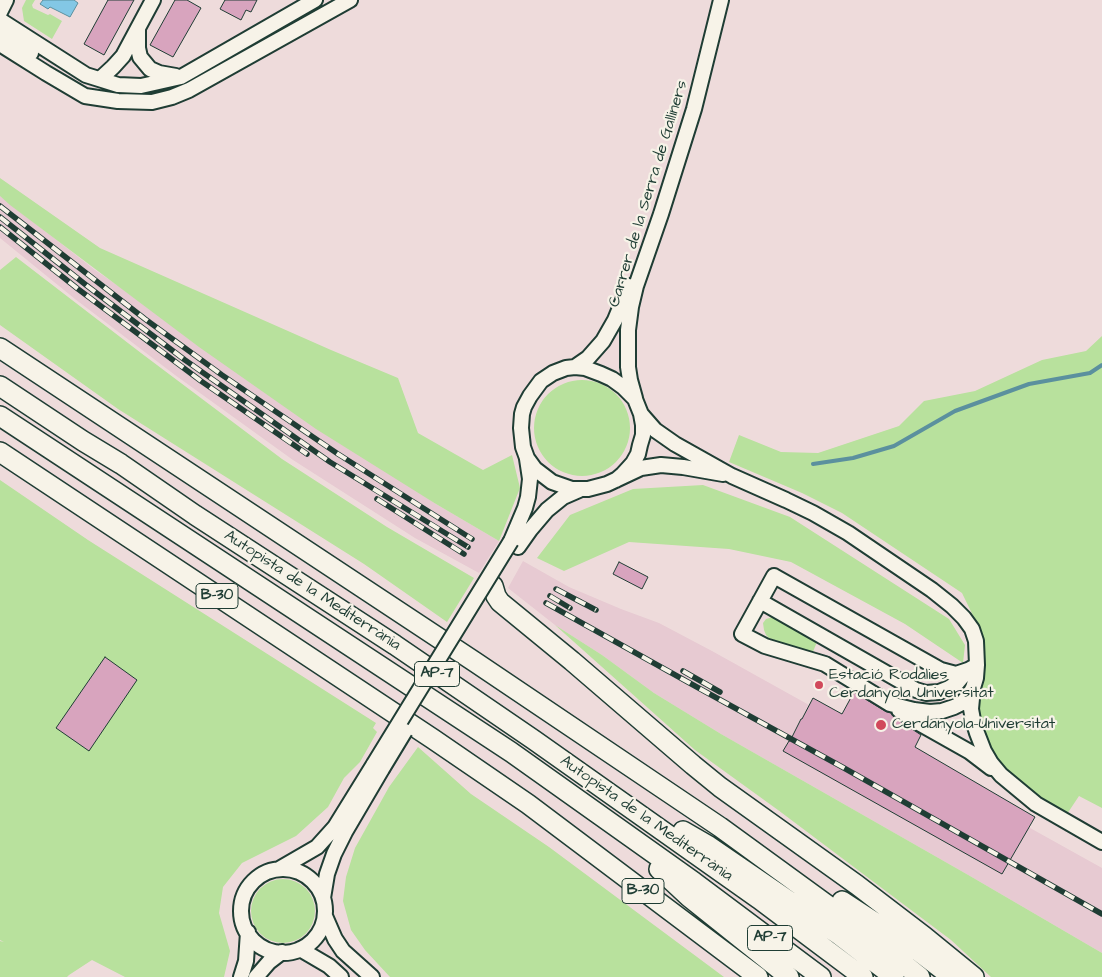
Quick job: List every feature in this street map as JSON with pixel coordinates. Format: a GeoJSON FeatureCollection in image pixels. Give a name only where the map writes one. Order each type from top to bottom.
{"type":"FeatureCollection","features":[{"type":"Feature","properties":{"kind":"highway"},"geometry":{"type":"LineString","coordinates":[[0,348],[720,827],[840,914],[920,977]]}},
{"type":"Feature","properties":{"kind":"highway","name":"Autopista de la Mediterrània"},"geometry":{"type":"LineString","coordinates":[[0,386],[395,645],[592,780],[759,899],[863,977]]}},
{"type":"Feature","properties":{"kind":"highway","name":"Autopista de la Mediterrània"},"geometry":{"type":"LineString","coordinates":[[0,416],[511,752],[718,900],[821,977]]}},
{"type":"Feature","properties":{"kind":"highway","name":"B-30"},"geometry":{"type":"LineString","coordinates":[[0,452],[528,804],[758,977]]}},
{"type":"Feature","properties":{"kind":"highway"},"geometry":{"type":"LineString","coordinates":[[493,586],[500,602],[720,787],[857,885],[925,936],[974,977]]}},
{"type":"Feature","properties":{"kind":"highway"},"geometry":{"type":"LineString","coordinates":[[592,780],[709,846],[839,935],[894,977]]}},
{"type":"Feature","properties":{"kind":"highway"},"geometry":{"type":"LineString","coordinates":[[528,804],[551,832],[651,911],[742,977]]}},
{"type":"Feature","properties":{"kind":"highway"},"geometry":{"type":"LineString","coordinates":[[601,816],[688,897],[789,977]]}},
{"type":"Feature","properties":{"kind":"highway"},"geometry":{"type":"LineString","coordinates":[[720,827],[830,893],[914,948],[952,977]]}},
{"type":"Feature","properties":{"kind":"street"},"geometry":{"type":"LineString","coordinates":[[0,12],[6,0]]}},
{"type":"Feature","properties":{"kind":"street"},"geometry":{"type":"LineString","coordinates":[[100,79],[123,56],[153,0]]}},
{"type":"Feature","properties":{"kind":"street"},"geometry":{"type":"LineString","coordinates":[[282,20],[295,0]]}},
{"type":"Feature","properties":{"kind":"street"},"geometry":{"type":"LineString","coordinates":[[0,20],[86,75],[118,85],[141,86],[181,77],[315,0]]}},
{"type":"Feature","properties":{"kind":"street"},"geometry":{"type":"LineString","coordinates":[[0,44],[85,96],[118,101],[152,102],[189,90],[350,0]]}},
{"type":"Feature","properties":{"kind":"street","name":"Carrer de la Serra de Galliners"},"geometry":{"type":"LineString","coordinates":[[575,367],[588,358],[604,341],[615,320],[637,266],[669,168],[700,61],[714,0]]}},
{"type":"Feature","properties":{"kind":"street","name":"Carrer de la Serra de Galliners"},"geometry":{"type":"LineString","coordinates":[[635,399],[628,367],[628,330],[636,286],[694,109],[721,0]]}},
{"type":"Feature","properties":{"kind":"street"},"geometry":{"type":"LineString","coordinates":[[285,37],[294,24],[330,1]]}},
{"type":"Feature","properties":{"kind":"street"},"geometry":{"type":"LineString","coordinates":[[138,26],[138,48],[140,57],[146,65],[159,73],[181,77]]}},
{"type":"Feature","properties":{"kind":"street"},"geometry":{"type":"LineString","coordinates":[[0,28],[5,35],[54,70],[59,81]]}},
{"type":"Feature","properties":{"kind":"street"},"geometry":{"type":"LineString","coordinates":[[579,490],[552,482],[540,474],[527,458],[522,447],[521,428],[522,414],[534,390],[542,381],[560,370],[575,367],[585,368],[607,376],[617,383],[635,399],[642,414],[655,430],[675,444],[732,476],[813,513],[841,529],[888,559],[952,606],[972,628],[976,641],[972,668],[971,709],[984,751],[1001,775]]}},
{"type":"Feature","properties":{"kind":"street"},"geometry":{"type":"LineString","coordinates":[[616,480],[630,467],[638,454],[643,435],[642,414]]}},
{"type":"Feature","properties":{"kind":"street"},"geometry":{"type":"LineString","coordinates":[[278,869],[295,870],[306,876],[315,884],[323,898],[325,907],[325,916],[317,936],[300,949],[291,952],[270,950],[256,942],[248,932],[242,915],[245,894],[252,883],[259,877],[317,848],[335,827],[378,766],[493,586],[514,544],[528,497],[530,479],[527,458]]}},
{"type":"Feature","properties":{"kind":"street"},"geometry":{"type":"LineString","coordinates":[[323,898],[327,874],[334,854],[378,766],[514,544],[530,530],[547,510],[563,497],[579,490],[598,488],[641,468],[661,465],[732,476]]}},
{"type":"Feature","properties":{"kind":"street"},"geometry":{"type":"LineString","coordinates":[[972,668],[956,674],[941,670],[774,576],[742,634],[765,646],[824,664],[970,752],[1036,804],[1102,842]]}},
{"type":"Feature","properties":{"kind":"street"},"geometry":{"type":"LineString","coordinates":[[760,601],[916,690],[926,693],[939,692],[957,683],[972,668]]}},
{"type":"Feature","properties":{"kind":"street"},"geometry":{"type":"LineString","coordinates":[[890,704],[914,710],[942,711],[962,702],[973,688]]}},
{"type":"Feature","properties":{"kind":"street"},"geometry":{"type":"LineString","coordinates":[[325,916],[335,939],[343,951],[372,977]]}},
{"type":"Feature","properties":{"kind":"street"},"geometry":{"type":"LineString","coordinates":[[241,977],[246,961],[248,932]]}},
{"type":"Feature","properties":{"kind":"street"},"geometry":{"type":"LineString","coordinates":[[300,949],[329,966],[341,977]]}},
{"type":"Feature","properties":{"kind":"street"},"geometry":{"type":"LineString","coordinates":[[256,977],[269,962],[282,952]]}},
{"type":"Feature","properties":{"kind":"shaded area"},"geometry":{"type":"Polygon","coordinates":[[[0,196],[95,270],[436,504],[499,541],[479,573],[415,538],[293,460],[175,375],[75,299],[0,238],[0,196]]]}},
{"type":"Feature","properties":{"kind":"shaded area"},"geometry":{"type":"Polygon","coordinates":[[[523,561],[569,587],[659,623],[712,651],[1102,868],[1102,953],[721,734],[654,693],[602,655],[555,625],[508,588],[523,561]]]}},
{"type":"Feature","properties":{"kind":"green space"},"geometry":{"type":"Polygon","coordinates":[[[26,0],[35,0],[32,5],[33,8],[62,21],[52,39],[24,21],[22,8],[26,0]]]}},
{"type":"Feature","properties":{"kind":"green space"},"geometry":{"type":"Polygon","coordinates":[[[0,178],[100,248],[398,378],[418,433],[483,470],[512,455],[520,488],[499,541],[316,429],[199,347],[10,205],[0,196],[0,178]]]}},
{"type":"Feature","properties":{"kind":"green space"},"geometry":{"type":"Polygon","coordinates":[[[16,257],[282,459],[387,527],[474,578],[447,622],[364,564],[118,409],[0,325],[0,270],[16,257]]]}},
{"type":"Feature","properties":{"kind":"green space"},"geometry":{"type":"Polygon","coordinates":[[[1102,336],[1102,808],[1079,796],[1067,814],[1019,785],[1000,765],[987,740],[977,709],[984,661],[982,634],[962,593],[842,513],[802,493],[729,462],[739,435],[781,452],[818,453],[899,426],[924,401],[975,391],[1042,360],[1086,351],[1102,336]]]}},
{"type":"Feature","properties":{"kind":"green space"},"geometry":{"type":"Polygon","coordinates":[[[582,380],[600,384],[616,394],[626,410],[630,428],[626,446],[616,462],[600,472],[582,476],[564,472],[548,462],[538,446],[534,428],[538,410],[548,394],[564,384],[582,380]]]}},
{"type":"Feature","properties":{"kind":"green space"},"geometry":{"type":"Polygon","coordinates":[[[0,480],[88,540],[376,723],[373,728],[377,732],[360,762],[344,778],[328,807],[296,836],[242,863],[223,887],[219,913],[230,951],[224,977],[125,977],[92,960],[67,977],[0,977],[0,941],[4,942],[0,940],[0,480]]]}},
{"type":"Feature","properties":{"kind":"green space"},"geometry":{"type":"Polygon","coordinates":[[[703,485],[790,517],[949,619],[965,645],[963,663],[905,624],[791,562],[729,549],[629,542],[564,571],[537,558],[570,515],[633,489],[703,485]]]}},
{"type":"Feature","properties":{"kind":"green space"},"geometry":{"type":"Polygon","coordinates":[[[779,618],[817,642],[812,654],[769,638],[764,630],[763,623],[766,619],[779,618]]]}},
{"type":"Feature","properties":{"kind":"green space"},"geometry":{"type":"Polygon","coordinates":[[[555,625],[602,655],[654,693],[721,734],[1102,953],[1102,977],[991,977],[951,940],[695,750],[555,625]]]}},
{"type":"Feature","properties":{"kind":"green space"},"geometry":{"type":"Polygon","coordinates":[[[418,747],[471,794],[549,847],[724,977],[390,977],[365,950],[351,930],[343,901],[346,877],[355,848],[389,787],[418,747]]]}},
{"type":"Feature","properties":{"kind":"green space"},"geometry":{"type":"Polygon","coordinates":[[[283,879],[295,881],[306,888],[313,899],[315,911],[313,923],[306,934],[295,941],[283,943],[271,941],[260,934],[253,923],[251,911],[253,899],[260,888],[271,881],[283,879]]]}},
{"type":"Feature","properties":{"kind":"water"},"geometry":{"type":"Polygon","coordinates":[[[43,0],[74,0],[78,3],[70,17],[40,4],[43,0]]]}},
{"type":"Feature","properties":{"kind":"building"},"geometry":{"type":"Polygon","coordinates":[[[108,0],[134,0],[104,55],[84,44],[108,0]]]}},
{"type":"Feature","properties":{"kind":"building"},"geometry":{"type":"Polygon","coordinates":[[[175,0],[187,0],[201,8],[173,57],[150,45],[175,0]]]}},
{"type":"Feature","properties":{"kind":"building"},"geometry":{"type":"Polygon","coordinates":[[[225,0],[257,0],[251,12],[246,10],[241,20],[220,9],[225,0]]]}},
{"type":"Feature","properties":{"kind":"building"},"geometry":{"type":"Polygon","coordinates":[[[619,562],[648,577],[642,589],[613,574],[619,562]]]}},
{"type":"Feature","properties":{"kind":"building"},"geometry":{"type":"Polygon","coordinates":[[[105,657],[137,680],[89,751],[56,728],[105,657]]]}},
{"type":"Feature","properties":{"kind":"building"},"geometry":{"type":"Polygon","coordinates":[[[854,692],[891,713],[921,735],[915,747],[1035,817],[1002,874],[783,751],[813,698],[842,714],[854,692]]]}},
{"type":"Feature","properties":{"kind":"waterway"},"geometry":{"type":"LineString","coordinates":[[813,464],[853,458],[894,446],[955,411],[1029,384],[1090,373],[1102,365]]}},
{"type":"Feature","properties":{"kind":"railway"},"geometry":{"type":"LineString","coordinates":[[0,206],[145,319],[222,375],[338,454],[472,539]]}},
{"type":"Feature","properties":{"kind":"railway"},"geometry":{"type":"LineString","coordinates":[[0,217],[185,360],[330,462],[468,547]]}},
{"type":"Feature","properties":{"kind":"railway"},"geometry":{"type":"LineString","coordinates":[[0,227],[78,289],[201,381],[307,454]]}},
{"type":"Feature","properties":{"kind":"railway"},"geometry":{"type":"LineString","coordinates":[[377,499],[464,554]]}},
{"type":"Feature","properties":{"kind":"railway"},"geometry":{"type":"LineString","coordinates":[[556,589],[596,610]]}},
{"type":"Feature","properties":{"kind":"railway"},"geometry":{"type":"LineString","coordinates":[[550,596],[570,608]]}},
{"type":"Feature","properties":{"kind":"railway"},"geometry":{"type":"LineString","coordinates":[[546,603],[1102,914]]}},
{"type":"Feature","properties":{"kind":"railway"},"geometry":{"type":"LineString","coordinates":[[683,671],[720,692]]}},
{"type":"Feature","properties":{"kind":"place","name":"Estació Rodalies Cerdanyola Universitat"},"geometry":{"type":"Point","coordinates":[819,685]}},
{"type":"Feature","properties":{"kind":"place","name":"Cerdanyola-Universitat"},"geometry":{"type":"Point","coordinates":[881,725]}}]}
